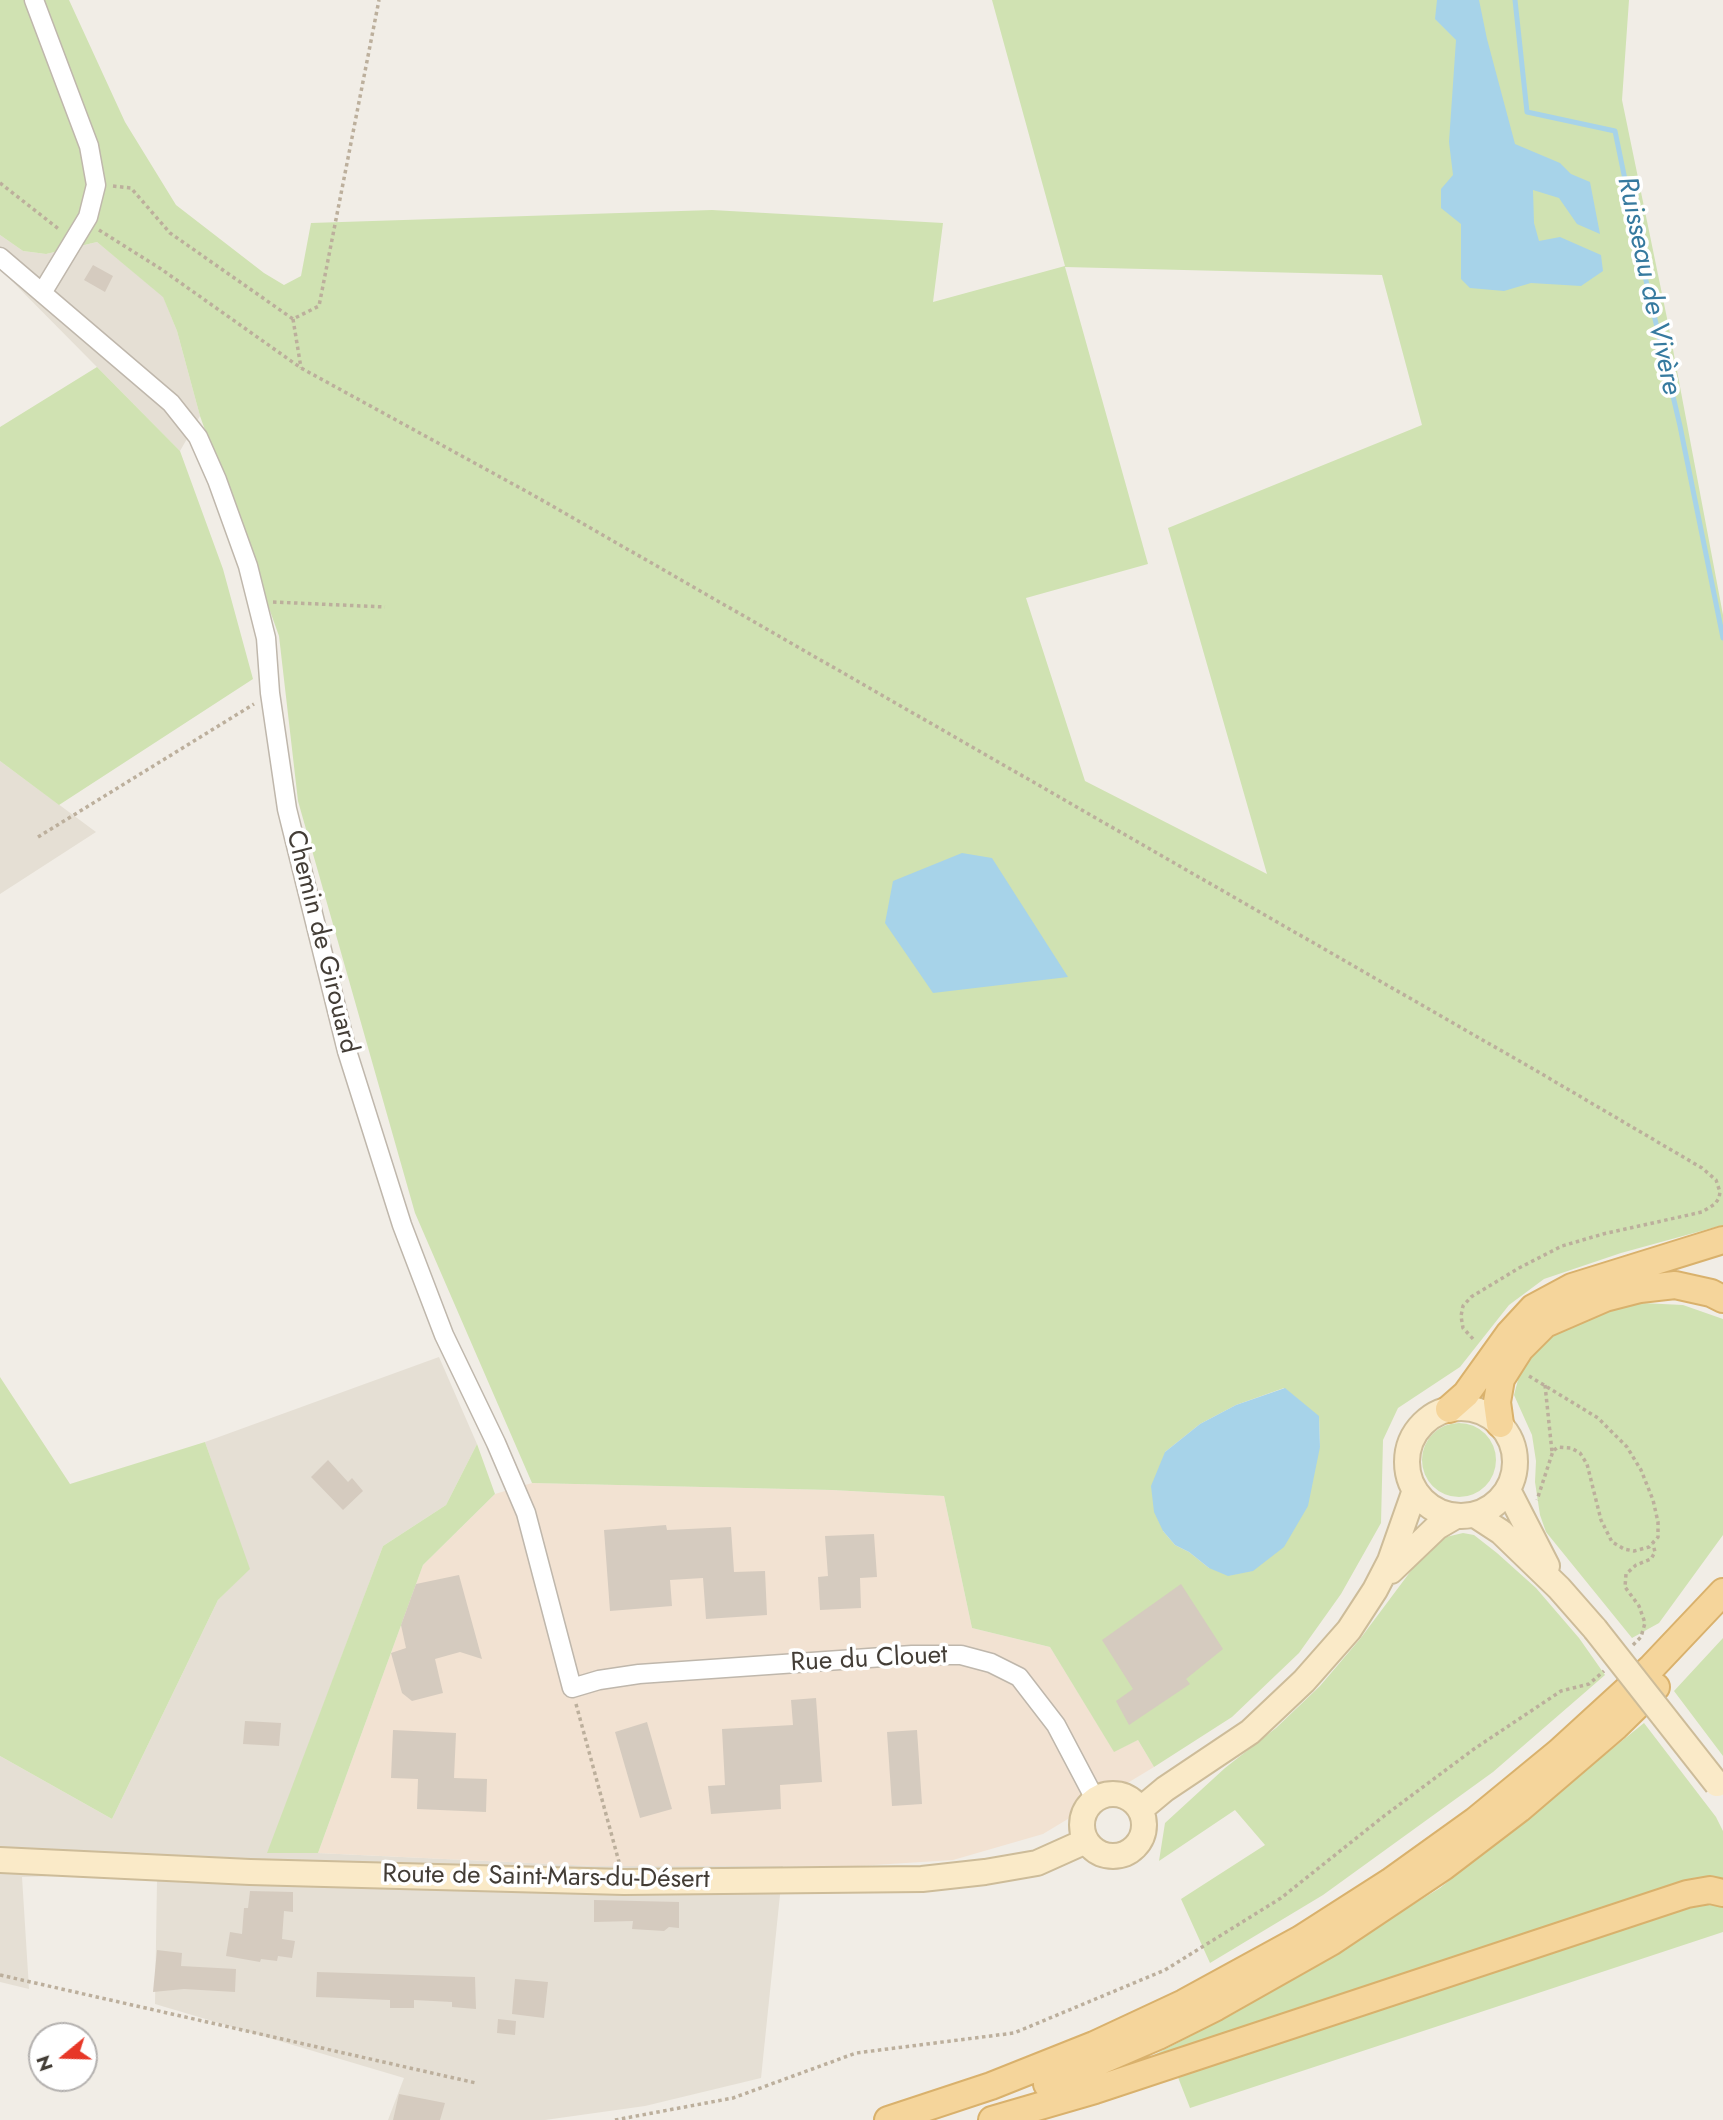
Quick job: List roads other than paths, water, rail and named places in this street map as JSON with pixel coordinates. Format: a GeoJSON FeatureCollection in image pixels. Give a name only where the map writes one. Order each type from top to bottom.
{"type":"FeatureCollection","features":[{"type":"Feature","properties":{"kind":"main road"},"geometry":{"type":"LineString","coordinates":[[1449,1409],[1466,1394],[1509,1334],[1533,1308],[1572,1287],[1723,1240]]}},
{"type":"Feature","properties":{"kind":"main road"},"geometry":{"type":"LineString","coordinates":[[1500,1424],[1497,1402],[1501,1379],[1520,1349],[1545,1324],[1605,1298],[1640,1289],[1675,1285],[1723,1298]]}},
{"type":"Feature","properties":{"kind":"main road"},"geometry":{"type":"LineString","coordinates":[[1375,1590],[1397,1563],[1437,1527],[1466,1515],[1488,1509],[1508,1490],[1516,1465],[1514,1450],[1509,1436],[1500,1424],[1485,1413],[1467,1408],[1449,1409],[1433,1415],[1420,1426],[1407,1457],[1408,1474],[1415,1490],[1425,1503],[1440,1512],[1466,1515],[1502,1532],[1559,1588],[1595,1629],[1721,1789]]}},
{"type":"Feature","properties":{"kind":"main road"},"geometry":{"type":"LineString","coordinates":[[1141,1809],[1250,1732],[1304,1681],[1349,1630],[1390,1561],[1415,1490]]}},
{"type":"Feature","properties":{"kind":"main road"},"geometry":{"type":"LineString","coordinates":[[1508,1490],[1559,1588]]}},
{"type":"Feature","properties":{"kind":"main road"},"geometry":{"type":"LineString","coordinates":[[1630,1686],[1644,1659],[1723,1570]]}},
{"type":"Feature","properties":{"kind":"main road"},"geometry":{"type":"LineString","coordinates":[[888,2120],[991,2086],[1094,2045],[1184,2003],[1301,1938],[1390,1882],[1475,1821],[1559,1752],[1683,1636],[1723,1592]]}},
{"type":"Feature","properties":{"kind":"main road"},"geometry":{"type":"LineString","coordinates":[[947,2120],[1033,2090],[1158,2036],[1216,2007],[1331,1942],[1443,1867],[1519,1809],[1616,1726],[1723,1618]]}},
{"type":"Feature","properties":{"kind":"main road"},"geometry":{"type":"LineString","coordinates":[[1115,1794],[1125,1796],[1141,1809],[1145,1829],[1137,1847],[1129,1853],[1120,1856],[1101,1854],[1086,1841],[1082,1823],[1088,1806],[1095,1799],[1115,1794]]}},
{"type":"Feature","properties":{"kind":"main road","name":"Route de Saint-Mars-du-Désert"},"geometry":{"type":"LineString","coordinates":[[0,1860],[250,1872],[624,1882],[922,1879],[1037,1863],[1086,1841]]}},
{"type":"Feature","properties":{"kind":"main road"},"geometry":{"type":"LineString","coordinates":[[992,2120],[1095,2090],[1687,1894],[1710,1890],[1723,1893]]}},
{"type":"Feature","properties":{"kind":"street"},"geometry":{"type":"LineString","coordinates":[[34,0],[89,146],[96,185],[85,223],[42,293]]}},
{"type":"Feature","properties":{"kind":"street","name":"Chemin de Girouard"},"geometry":{"type":"LineString","coordinates":[[0,257],[171,403],[198,437],[217,480],[248,566],[257,601],[265,638],[287,809],[347,1051],[402,1225],[444,1335],[526,1513],[572,1688]]}},
{"type":"Feature","properties":{"kind":"street","name":"Rue du Clouet"},"geometry":{"type":"LineString","coordinates":[[572,1688],[599,1680],[639,1674],[961,1655],[991,1663],[1019,1677],[1056,1725],[1095,1799]]}},
{"type":"Feature","properties":{"kind":"water"},"geometry":{"type":"Polygon","coordinates":[[[1437,0],[1479,0],[1515,144],[1560,163],[1571,174],[1590,182],[1600,234],[1577,224],[1559,198],[1533,190],[1534,223],[1539,241],[1560,237],[1601,255],[1603,271],[1581,286],[1531,283],[1504,291],[1470,288],[1461,279],[1461,224],[1441,208],[1441,189],[1453,175],[1449,142],[1456,40],[1435,19],[1437,0]]]}},
{"type":"Feature","properties":{"kind":"water"},"geometry":{"type":"Polygon","coordinates":[[[962,853],[992,858],[1068,977],[933,993],[885,923],[893,881],[962,853]]]}},
{"type":"Feature","properties":{"kind":"water"},"geometry":{"type":"Polygon","coordinates":[[[1285,1388],[1319,1416],[1320,1447],[1308,1506],[1284,1547],[1253,1571],[1228,1576],[1209,1568],[1175,1545],[1163,1531],[1154,1512],[1151,1486],[1165,1452],[1200,1424],[1236,1405],[1285,1388]]]}},
{"type":"Feature","properties":{"kind":"waterway","name":"Ruisseau de Vivère"},"geometry":{"type":"LineString","coordinates":[[1515,0],[1527,112],[1615,131],[1680,426],[1723,638]]}}]}
